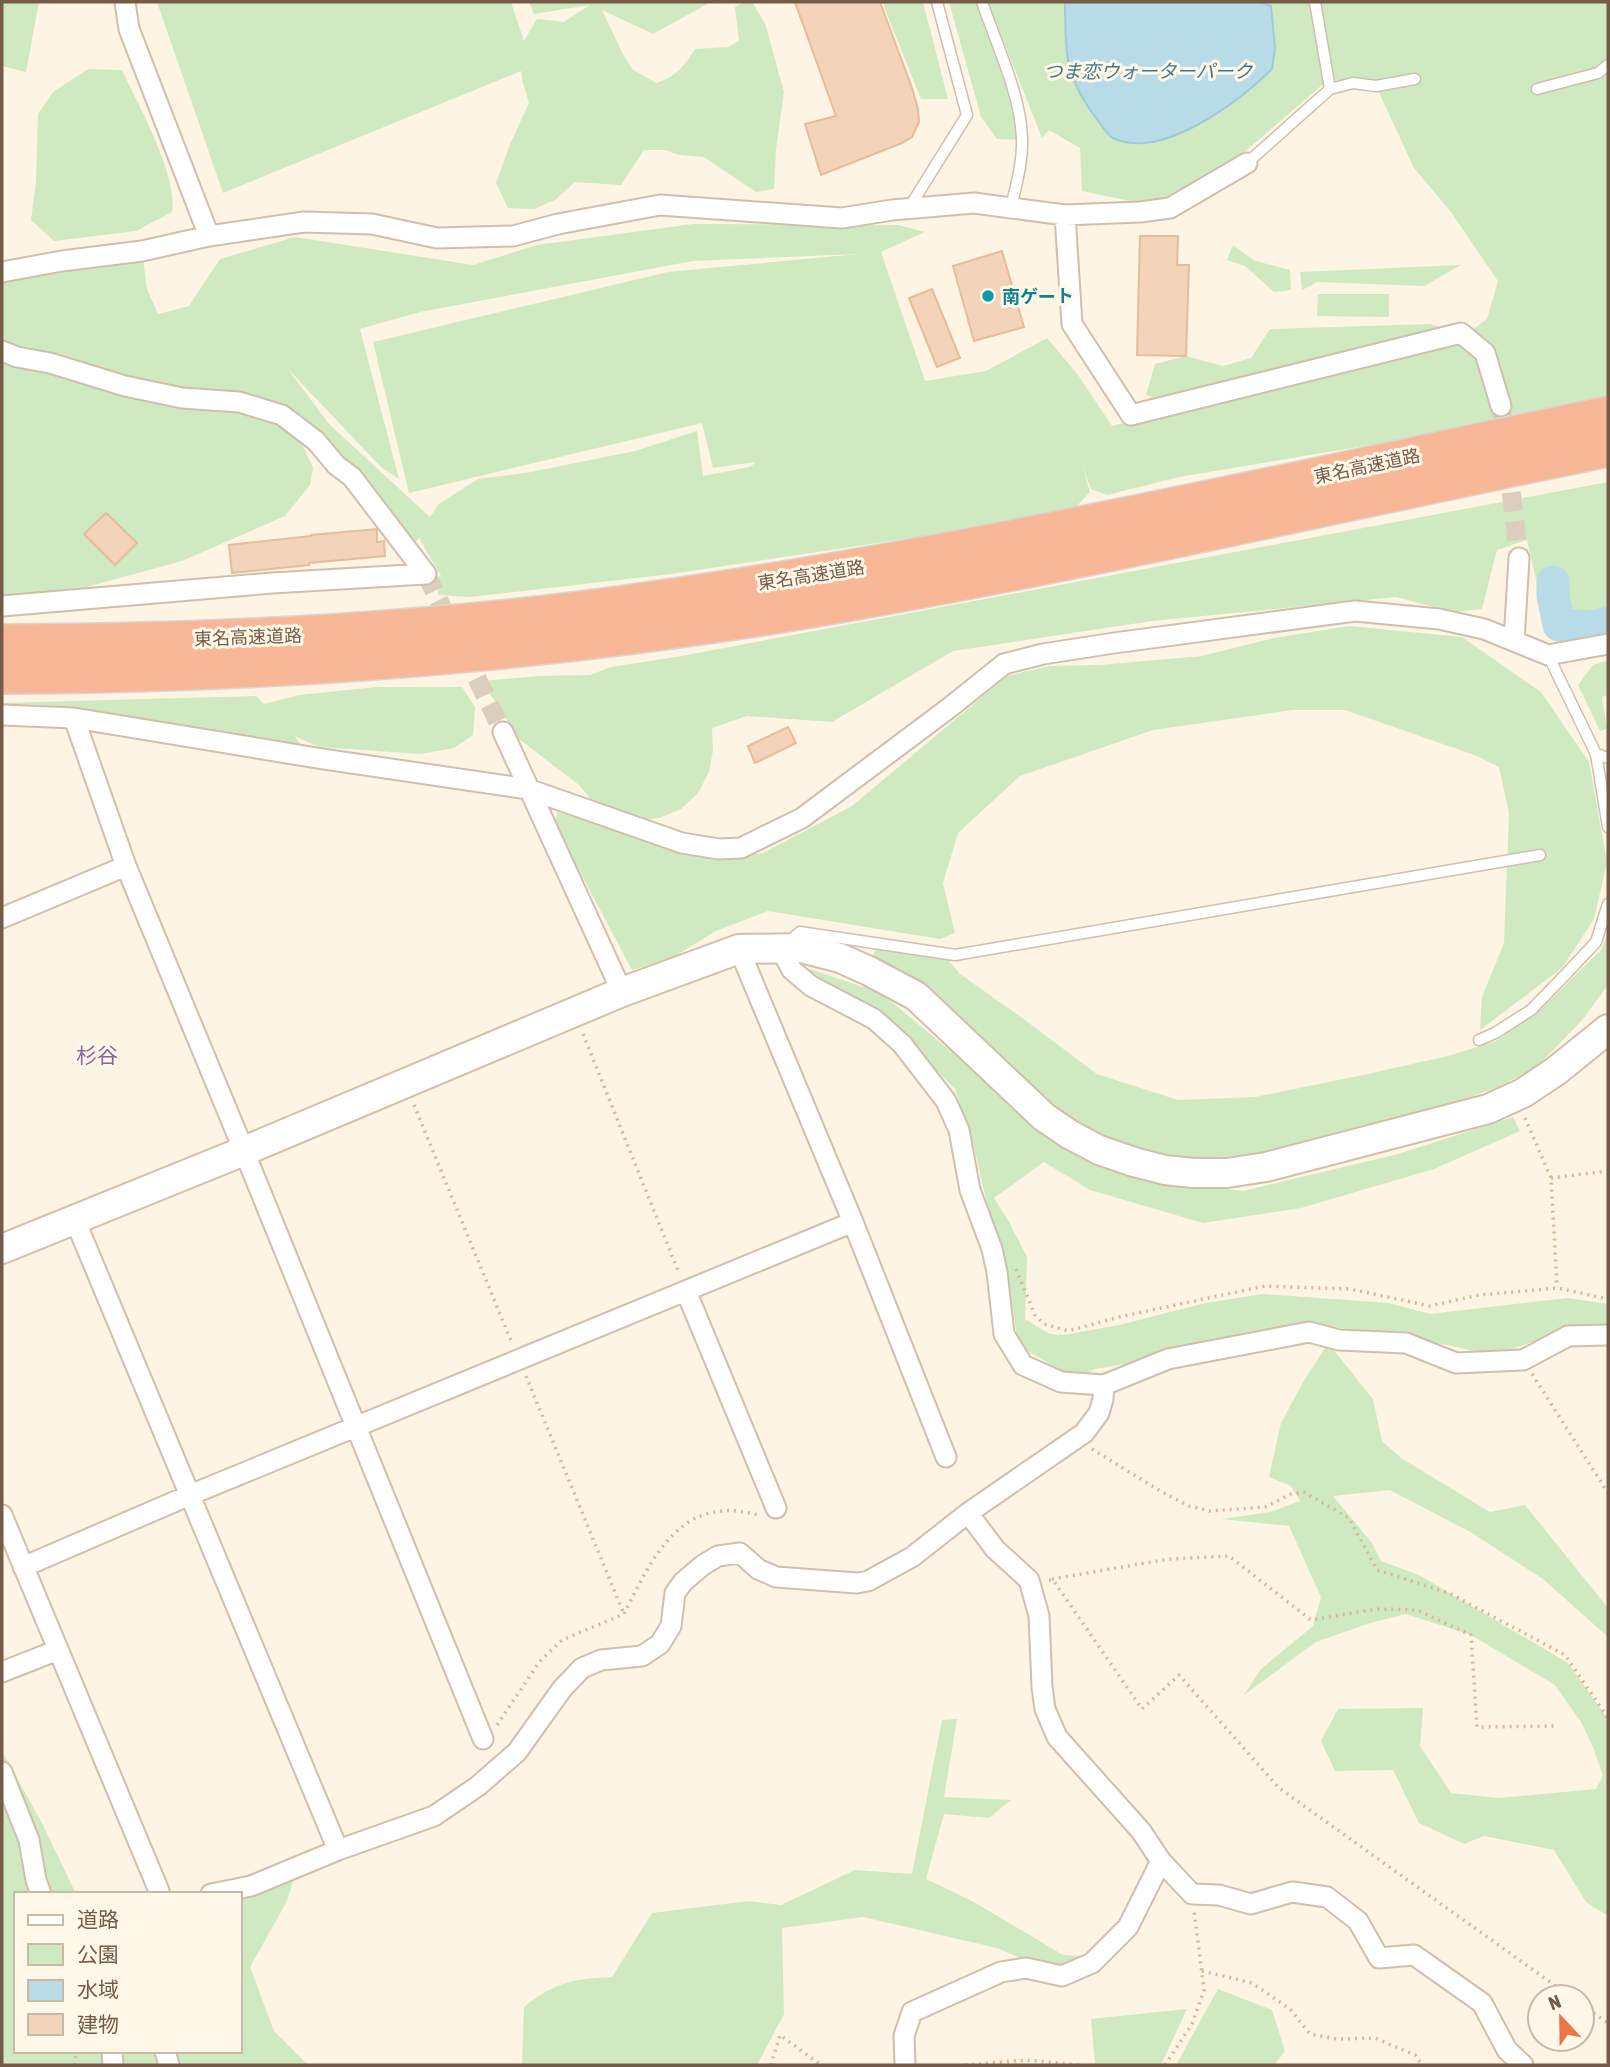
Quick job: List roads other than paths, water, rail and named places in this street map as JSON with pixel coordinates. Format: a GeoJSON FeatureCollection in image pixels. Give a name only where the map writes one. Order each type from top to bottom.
{"type":"FeatureCollection","features":[{"type":"Feature","properties":{"kind":"highway","name":"東名高速道路"},"geometry":{"type":"LineString","coordinates":[[2,643],[306,635],[479,621],[650,601],[830,573],[1042,534],[1608,415]]}},
{"type":"Feature","properties":{"kind":"highway","name":"東名高速道路"},"geometry":{"type":"LineString","coordinates":[[2,675],[100,675],[309,666],[482,653],[654,632],[836,604],[1048,566],[1608,448]]}},
{"type":"Feature","properties":{"kind":"street"},"geometry":{"type":"LineString","coordinates":[[125,2],[129,29],[209,236]]}},
{"type":"Feature","properties":{"kind":"street"},"geometry":{"type":"LineString","coordinates":[[2,272],[142,251],[209,236],[304,222],[372,223],[437,238],[513,236],[558,224],[660,205],[842,218],[974,204],[1065,215],[1140,212],[1170,208],[1247,163]]}},
{"type":"Feature","properties":{"kind":"street"},"geometry":{"type":"LineString","coordinates":[[1065,215],[1072,324],[1131,415],[1461,333],[1485,353],[1502,407]]}},
{"type":"Feature","properties":{"kind":"street"},"geometry":{"type":"LineString","coordinates":[[2,351],[125,386],[182,398],[239,402],[282,415],[316,441],[337,465],[352,477],[426,574],[272,583],[2,606]]}},
{"type":"Feature","properties":{"kind":"street"},"geometry":{"type":"LineString","coordinates":[[1514,642],[1519,558]]}},
{"type":"Feature","properties":{"kind":"street"},"geometry":{"type":"LineString","coordinates":[[2,715],[74,718],[528,789],[682,843],[719,849],[741,848],[802,818],[1004,664],[1043,654],[1355,611],[1439,619],[1484,629],[1548,654],[1608,644]]}},
{"type":"Feature","properties":{"kind":"street"},"geometry":{"type":"LineString","coordinates":[[74,718],[126,866],[483,1739]]}},
{"type":"Feature","properties":{"kind":"street"},"geometry":{"type":"LineString","coordinates":[[503,732],[622,992]]}},
{"type":"Feature","properties":{"kind":"street"},"geometry":{"type":"LineString","coordinates":[[2,918],[126,866]]}},
{"type":"Feature","properties":{"kind":"street"},"geometry":{"type":"LineString","coordinates":[[780,948],[792,970],[811,986],[874,1019],[902,1044],[946,1101],[959,1130],[970,1190],[992,1249],[1004,1334],[1023,1365],[1061,1382],[1104,1385],[1168,1359],[1309,1332],[1339,1340],[1406,1343],[1456,1363],[1523,1360],[1568,1336],[1608,1335]]}},
{"type":"Feature","properties":{"kind":"street"},"geometry":{"type":"LineString","coordinates":[[2,1249],[244,1151],[622,992],[739,949],[801,948],[840,958],[869,971],[915,996],[1044,1117],[1069,1134],[1099,1150],[1165,1170],[1193,1173],[1227,1173],[1266,1167],[1488,1109],[1516,1097],[1556,1071],[1608,1029]]}},
{"type":"Feature","properties":{"kind":"street"},"geometry":{"type":"LineString","coordinates":[[739,949],[853,1222],[946,1457]]}},
{"type":"Feature","properties":{"kind":"street"},"geometry":{"type":"LineString","coordinates":[[75,1220],[338,1850]]}},
{"type":"Feature","properties":{"kind":"street"},"geometry":{"type":"LineString","coordinates":[[23,1567],[356,1426],[853,1222]]}},
{"type":"Feature","properties":{"kind":"street"},"geometry":{"type":"LineString","coordinates":[[686,1291],[776,1508]]}},
{"type":"Feature","properties":{"kind":"street"},"geometry":{"type":"LineString","coordinates":[[221,1892],[251,1886],[338,1850],[434,1816],[478,1786],[517,1752],[562,1689],[582,1668],[601,1660],[642,1656],[660,1644],[671,1626],[675,1593],[703,1565],[718,1556],[740,1553],[758,1569],[776,1577],[857,1583],[868,1581],[912,1557],[968,1513],[1084,1433],[1098,1413],[1104,1385]]}},
{"type":"Feature","properties":{"kind":"street"},"geometry":{"type":"LineString","coordinates":[[968,1513],[995,1549],[1029,1580],[1039,1616],[1045,1709],[1057,1737],[1141,1831],[1161,1861],[1192,1894],[1219,1895],[1251,1904],[1293,1892],[1327,1897],[1358,1920],[1379,1958],[1414,1955],[1482,2003],[1507,2050],[1523,2065]]}},
{"type":"Feature","properties":{"kind":"street"},"geometry":{"type":"LineString","coordinates":[[2,1515],[159,1891]]}},
{"type":"Feature","properties":{"kind":"street"},"geometry":{"type":"LineString","coordinates":[[2,1672],[58,1650]]}},
{"type":"Feature","properties":{"kind":"street"},"geometry":{"type":"LineString","coordinates":[[2,1772],[29,1840],[40,1892]]}},
{"type":"Feature","properties":{"kind":"street"},"geometry":{"type":"LineString","coordinates":[[905,2065],[904,2036],[912,2012],[1001,1972],[1026,1968],[1062,1976],[1092,1964],[1128,1927],[1161,1861]]}},
{"type":"Feature","properties":{"kind":"lane"},"geometry":{"type":"LineString","coordinates":[[909,209],[967,115],[937,2]]}},
{"type":"Feature","properties":{"kind":"lane"},"geometry":{"type":"LineString","coordinates":[[982,2],[1020,111],[1023,140],[1011,208]]}},
{"type":"Feature","properties":{"kind":"lane"},"geometry":{"type":"LineString","coordinates":[[1315,2],[1330,89]]}},
{"type":"Feature","properties":{"kind":"lane"},"geometry":{"type":"LineString","coordinates":[[1537,89],[1598,73],[1608,65]]}},
{"type":"Feature","properties":{"kind":"lane"},"geometry":{"type":"LineString","coordinates":[[1247,163],[1330,89],[1353,83],[1376,86],[1415,79]]}},
{"type":"Feature","properties":{"kind":"lane"},"geometry":{"type":"LineString","coordinates":[[1548,654],[1596,754],[1608,827]]}},
{"type":"Feature","properties":{"kind":"lane"},"geometry":{"type":"LineString","coordinates":[[1596,754],[1608,758]]}},
{"type":"Feature","properties":{"kind":"lane"},"geometry":{"type":"LineString","coordinates":[[780,948],[800,932],[955,955],[1540,855]]}},
{"type":"Feature","properties":{"kind":"lane"},"geometry":{"type":"LineString","coordinates":[[1479,1040],[1531,1010],[1566,974],[1596,942],[1608,904]]}},
{"type":"Feature","properties":{"kind":"water","name":"つま恋ウォーターパーク"},"geometry":{"type":"Polygon","coordinates":[[[1065,2],[1260,2],[1271,6],[1275,48],[1272,69],[1220,111],[1176,135],[1153,142],[1132,143],[1113,138],[1090,109],[1071,74],[1065,34],[1065,2]]]}},
{"type":"Feature","properties":{"kind":"waterway"},"geometry":{"type":"LineString","coordinates":[[1553,582],[1559,625],[1592,627],[1608,623]]}},
{"type":"Feature","properties":{"kind":"tunnel"},"geometry":{"type":"LineString","coordinates":[[1501,406],[1519,558]]}},
{"type":"Feature","properties":{"kind":"tunnel"},"geometry":{"type":"LineString","coordinates":[[426,574],[503,732]]}},
{"type":"Feature","properties":{"kind":"place","name":"南ゲート"},"geometry":{"type":"Point","coordinates":[988,296]}},
{"type":"Feature","properties":{"kind":"district","name":"杉谷"},"geometry":{"type":"Point","coordinates":[97,1055]}}]}
